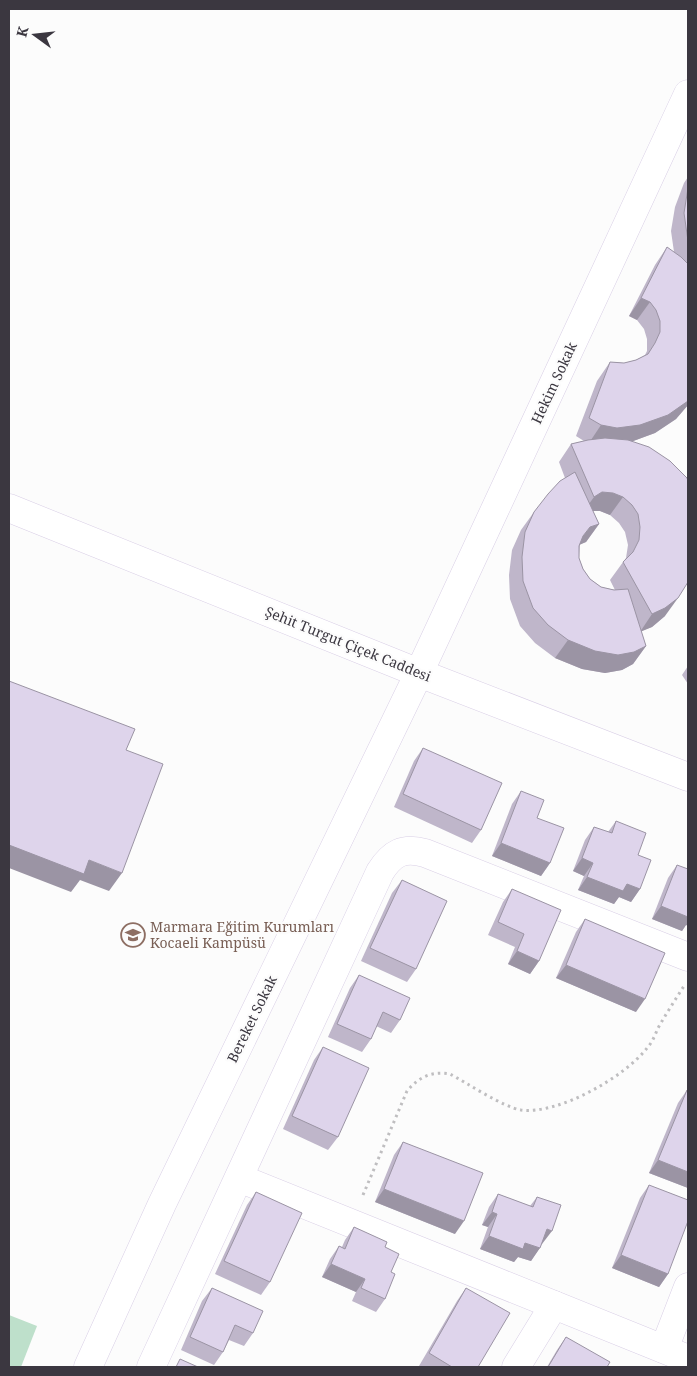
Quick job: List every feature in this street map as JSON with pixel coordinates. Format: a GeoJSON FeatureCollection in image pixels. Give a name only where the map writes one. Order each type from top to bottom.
{"type":"FeatureCollection","features":[{"type":"Feature","properties":{"kind":"street","name":"Hekim Sokak"},"geometry":{"type":"LineString","coordinates":[[419,673],[688,94]]}},
{"type":"Feature","properties":{"kind":"street","name":"Şehit Turgut Çiçek Caddesi"},"geometry":{"type":"LineString","coordinates":[[9,508],[419,673],[688,777]]}},
{"type":"Feature","properties":{"kind":"street","name":"Bereket Sokak"},"geometry":{"type":"LineString","coordinates":[[88,1367],[162,1204],[419,673]]}},
{"type":"Feature","properties":{"kind":"street"},"geometry":{"type":"LineString","coordinates":[[151,1367],[380,872],[387,861],[400,852],[412,850],[425,853],[688,957]]}},
{"type":"Feature","properties":{"kind":"street"},"geometry":{"type":"LineString","coordinates":[[239,1178],[676,1354],[688,1287]]}},
{"type":"Feature","properties":{"kind":"street"},"geometry":{"type":"LineString","coordinates":[[516,1367],[554,1305]]}},
{"type":"Feature","properties":{"kind":"path"},"geometry":{"type":"LineString","coordinates":[[351,1223],[407,1091],[414,1082],[428,1074],[439,1072],[450,1074],[507,1105],[521,1110],[538,1110],[562,1104],[606,1084],[633,1064],[648,1048],[688,980]]}},
{"type":"Feature","properties":{"kind":"green space"},"geometry":{"type":"Polygon","coordinates":[[[9,1315],[37,1326],[21,1367],[9,1367],[9,1315]]]}},
{"type":"Feature","properties":{"kind":"building"},"geometry":{"type":"Polygon","coordinates":[[[688,188],[688,241],[684,213],[688,188]]]}},
{"type":"Feature","properties":{"kind":"building"},"geometry":{"type":"Polygon","coordinates":[[[667,247],[688,264],[688,401],[668,415],[640,425],[617,428],[601,425],[589,418],[610,362],[624,363],[648,354],[660,332],[660,321],[656,310],[650,302],[641,298],[667,247]]]}},
{"type":"Feature","properties":{"kind":"building"},"geometry":{"type":"Polygon","coordinates":[[[605,438],[628,440],[649,447],[670,461],[688,481],[688,582],[678,598],[665,608],[652,614],[623,562],[633,552],[639,540],[638,514],[623,497],[613,493],[602,492],[594,497],[571,444],[605,438]]]}},
{"type":"Feature","properties":{"kind":"building"},"geometry":{"type":"Polygon","coordinates":[[[575,472],[599,524],[590,527],[583,536],[579,546],[579,558],[583,569],[590,579],[601,587],[614,590],[628,589],[646,646],[634,652],[618,655],[595,651],[568,640],[548,625],[533,608],[523,581],[522,557],[525,532],[534,512],[560,481],[575,472]]]}},
{"type":"Feature","properties":{"kind":"building"},"geometry":{"type":"Polygon","coordinates":[[[9,681],[135,729],[126,750],[163,764],[122,873],[89,860],[84,874],[9,845],[9,681]]]}},
{"type":"Feature","properties":{"kind":"building"},"geometry":{"type":"Polygon","coordinates":[[[423,748],[502,783],[481,830],[403,794],[423,748]]]}},
{"type":"Feature","properties":{"kind":"building"},"geometry":{"type":"Polygon","coordinates":[[[521,791],[544,800],[537,818],[564,828],[550,863],[501,843],[521,791]]]}},
{"type":"Feature","properties":{"kind":"building"},"geometry":{"type":"Polygon","coordinates":[[[616,821],[646,833],[638,855],[651,860],[640,889],[627,884],[623,891],[587,877],[593,863],[582,858],[594,827],[612,833],[616,821]]]}},
{"type":"Feature","properties":{"kind":"building"},"geometry":{"type":"Polygon","coordinates":[[[677,865],[688,869],[688,917],[661,906],[677,865]]]}},
{"type":"Feature","properties":{"kind":"building"},"geometry":{"type":"Polygon","coordinates":[[[402,880],[447,901],[416,969],[370,948],[402,880]]]}},
{"type":"Feature","properties":{"kind":"building"},"geometry":{"type":"Polygon","coordinates":[[[512,889],[561,910],[539,961],[517,951],[524,934],[498,922],[512,889]]]}},
{"type":"Feature","properties":{"kind":"building"},"geometry":{"type":"Polygon","coordinates":[[[585,919],[665,953],[645,999],[566,965],[585,919]]]}},
{"type":"Feature","properties":{"kind":"building"},"geometry":{"type":"Polygon","coordinates":[[[359,975],[410,998],[400,1020],[383,1012],[371,1039],[337,1024],[359,975]]]}},
{"type":"Feature","properties":{"kind":"building"},"geometry":{"type":"Polygon","coordinates":[[[323,1047],[369,1068],[338,1137],[292,1116],[323,1047]]]}},
{"type":"Feature","properties":{"kind":"building"},"geometry":{"type":"Polygon","coordinates":[[[688,1090],[688,1172],[658,1160],[688,1090]]]}},
{"type":"Feature","properties":{"kind":"building"},"geometry":{"type":"Polygon","coordinates":[[[403,1142],[483,1173],[464,1221],[384,1189],[403,1142]]]}},
{"type":"Feature","properties":{"kind":"building"},"geometry":{"type":"Polygon","coordinates":[[[649,1185],[688,1200],[688,1221],[668,1274],[621,1255],[649,1185]]]}},
{"type":"Feature","properties":{"kind":"building"},"geometry":{"type":"Polygon","coordinates":[[[256,1192],[302,1213],[270,1282],[224,1261],[256,1192]]]}},
{"type":"Feature","properties":{"kind":"building"},"geometry":{"type":"Polygon","coordinates":[[[498,1194],[533,1207],[537,1197],[561,1205],[552,1231],[547,1229],[540,1248],[525,1243],[523,1249],[489,1236],[497,1214],[492,1212],[498,1194]]]}},
{"type":"Feature","properties":{"kind":"building"},"geometry":{"type":"Polygon","coordinates":[[[354,1227],[387,1242],[385,1247],[399,1254],[391,1272],[395,1274],[385,1299],[361,1288],[365,1279],[331,1264],[339,1246],[345,1249],[354,1227]]]}},
{"type":"Feature","properties":{"kind":"building"},"geometry":{"type":"Polygon","coordinates":[[[212,1288],[263,1311],[253,1333],[235,1325],[223,1352],[190,1337],[212,1288]]]}},
{"type":"Feature","properties":{"kind":"building"},"geometry":{"type":"Polygon","coordinates":[[[466,1288],[510,1313],[478,1367],[452,1367],[429,1353],[466,1288]]]}},
{"type":"Feature","properties":{"kind":"building"},"geometry":{"type":"Polygon","coordinates":[[[566,1337],[610,1362],[607,1367],[548,1367],[566,1337]]]}},
{"type":"Feature","properties":{"kind":"building"},"geometry":{"type":"Polygon","coordinates":[[[180,1359],[198,1367],[176,1367],[180,1359]]]}},
{"type":"Feature","properties":{"kind":"place","name":"Marmara Eğitim Kurumları Kocaeli Kampüsü"},"geometry":{"type":"Point","coordinates":[133,935]}}]}
